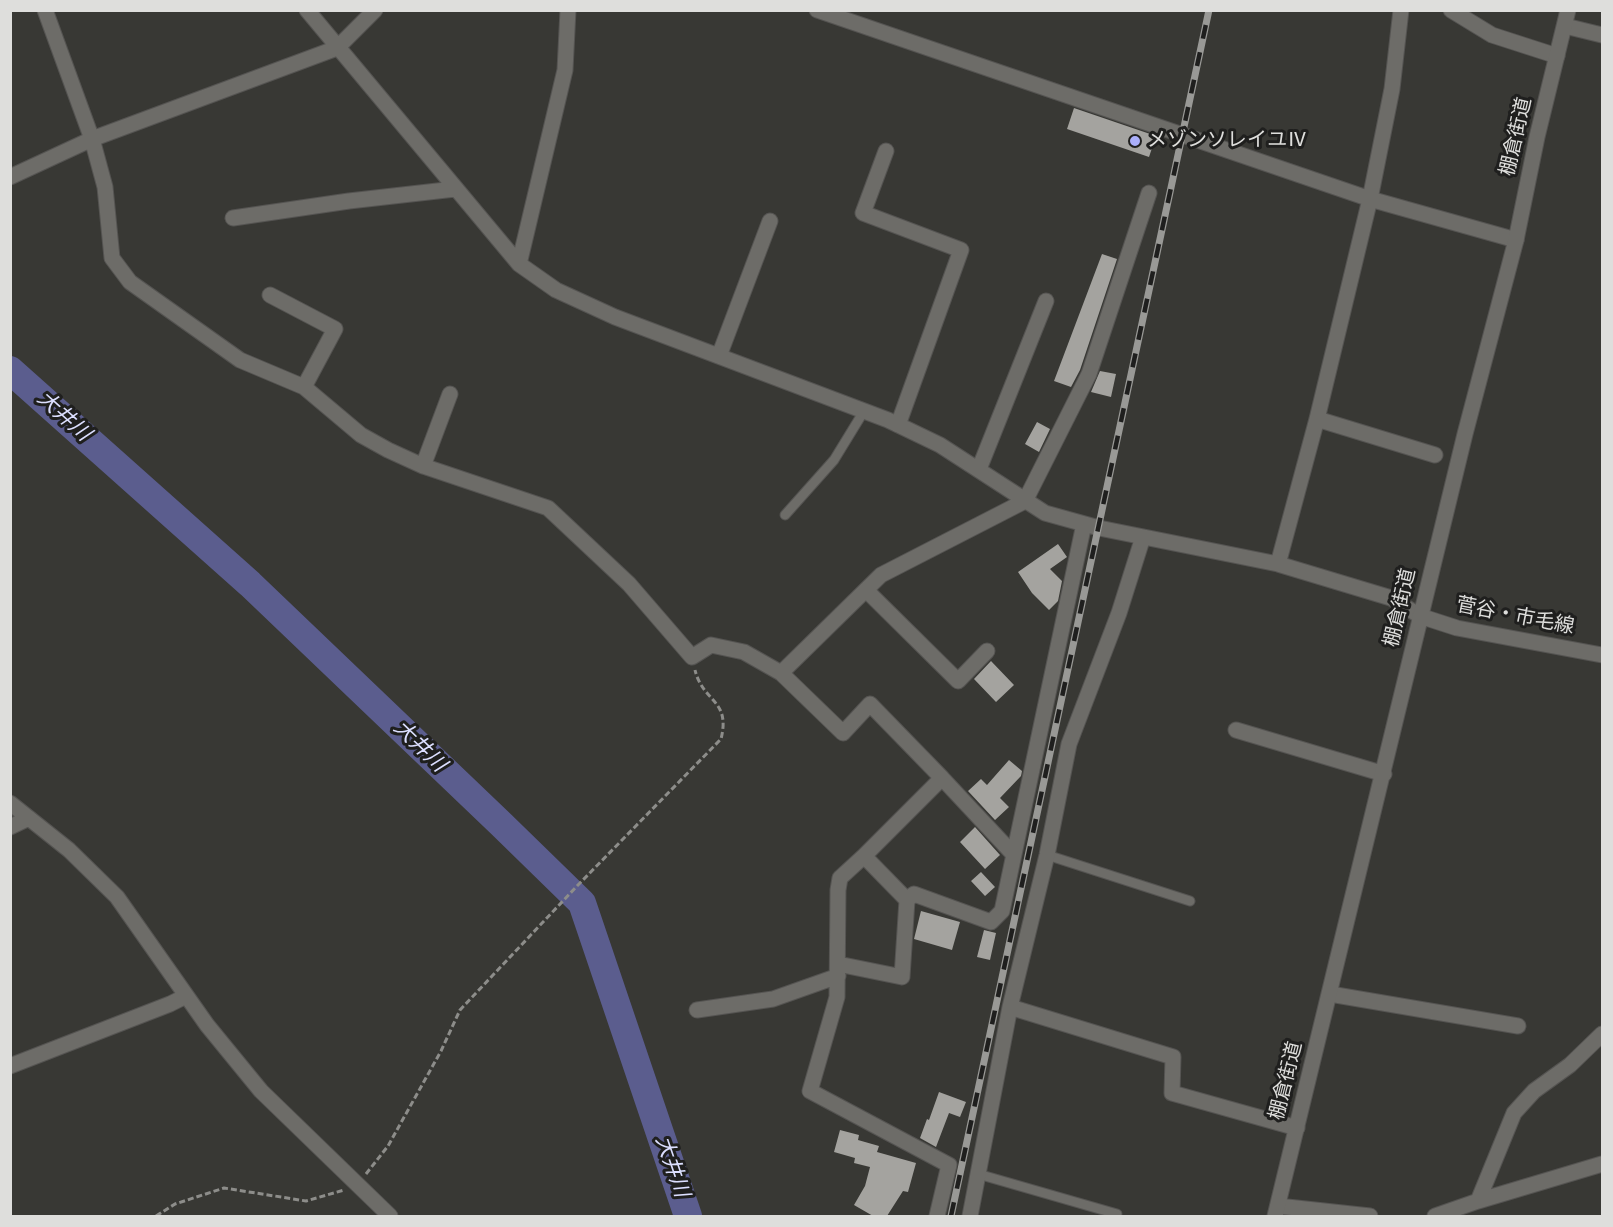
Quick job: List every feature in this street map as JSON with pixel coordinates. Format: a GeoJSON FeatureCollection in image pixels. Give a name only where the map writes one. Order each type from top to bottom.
{"type":"FeatureCollection","features":[{"type":"Feature","properties":{"kind":"street"},"geometry":{"type":"LineString","coordinates":[[45,10],[92,140],[105,187],[112,258],[129,282],[240,360],[303,387],[361,435],[423,466],[548,508],[629,584],[692,657],[711,645],[744,652],[781,673],[843,733],[870,704],[1014,855]]}},
{"type":"Feature","properties":{"kind":"street","name":"菅谷・市毛線"},"geometry":{"type":"LineString","coordinates":[[307,10],[519,264],[556,290],[615,317],[898,425],[940,445],[1045,513],[1143,537],[1278,564],[1391,598],[1420,616],[1457,628],[1602,656]]}},
{"type":"Feature","properties":{"kind":"street"},"geometry":{"type":"LineString","coordinates":[[10,177],[92,140],[338,48],[375,10]]}},
{"type":"Feature","properties":{"kind":"street"},"geometry":{"type":"LineString","coordinates":[[519,264],[565,70],[568,10]]}},
{"type":"Feature","properties":{"kind":"street"},"geometry":{"type":"LineString","coordinates":[[1278,564],[1317,418],[1370,199],[1392,90],[1401,10]]}},
{"type":"Feature","properties":{"kind":"street"},"geometry":{"type":"LineString","coordinates":[[1451,10],[1492,35],[1557,56]]}},
{"type":"Feature","properties":{"kind":"street","name":"棚倉街道"},"geometry":{"type":"LineString","coordinates":[[1276,1211],[1384,774],[1420,616],[1516,240],[1537,136],[1569,10]]}},
{"type":"Feature","properties":{"kind":"street"},"geometry":{"type":"LineString","coordinates":[[826,12],[1370,199],[1516,240]]}},
{"type":"Feature","properties":{"kind":"street"},"geometry":{"type":"LineString","coordinates":[[1564,26],[1602,35]]}},
{"type":"Feature","properties":{"kind":"street"},"geometry":{"type":"LineString","coordinates":[[886,152],[863,213],[961,250],[898,425]]}},
{"type":"Feature","properties":{"kind":"street"},"geometry":{"type":"LineString","coordinates":[[233,218],[349,201],[455,189]]}},
{"type":"Feature","properties":{"kind":"street"},"geometry":{"type":"LineString","coordinates":[[781,673],[881,575],[1025,501],[1089,374],[1149,193]]}},
{"type":"Feature","properties":{"kind":"street"},"geometry":{"type":"LineString","coordinates":[[719,356],[770,221]]}},
{"type":"Feature","properties":{"kind":"street"},"geometry":{"type":"LineString","coordinates":[[270,295],[335,329],[303,387]]}},
{"type":"Feature","properties":{"kind":"street"},"geometry":{"type":"LineString","coordinates":[[979,469],[1046,301]]}},
{"type":"Feature","properties":{"kind":"street"},"geometry":{"type":"LineString","coordinates":[[423,466],[450,394]]}},
{"type":"Feature","properties":{"kind":"street"},"geometry":{"type":"LineString","coordinates":[[1317,418],[1435,455]]}},
{"type":"Feature","properties":{"kind":"street"},"geometry":{"type":"LineString","coordinates":[[906,900],[914,894],[991,922],[1002,910],[1084,524]]}},
{"type":"Feature","properties":{"kind":"street"},"geometry":{"type":"LineString","coordinates":[[970,1216],[1010,1007],[1047,855],[1069,744],[1119,613],[1143,537]]}},
{"type":"Feature","properties":{"kind":"street"},"geometry":{"type":"LineString","coordinates":[[866,590],[958,681],[987,651]]}},
{"type":"Feature","properties":{"kind":"street"},"geometry":{"type":"LineString","coordinates":[[1236,730],[1384,774]]}},
{"type":"Feature","properties":{"kind":"street"},"geometry":{"type":"LineString","coordinates":[[937,1216],[949,1165],[810,1091],[837,997],[840,878],[942,778]]}},
{"type":"Feature","properties":{"kind":"street"},"geometry":{"type":"LineString","coordinates":[[10,803],[69,849],[117,897],[207,1025],[261,1091],[390,1216]]}},
{"type":"Feature","properties":{"kind":"street"},"geometry":{"type":"LineString","coordinates":[[10,827],[28,818]]}},
{"type":"Feature","properties":{"kind":"street"},"geometry":{"type":"LineString","coordinates":[[697,1010],[772,999],[838,970],[902,976],[906,900],[864,856]]}},
{"type":"Feature","properties":{"kind":"street"},"geometry":{"type":"LineString","coordinates":[[1329,994],[1518,1026]]}},
{"type":"Feature","properties":{"kind":"street"},"geometry":{"type":"LineString","coordinates":[[10,1066],[186,996]]}},
{"type":"Feature","properties":{"kind":"street"},"geometry":{"type":"LineString","coordinates":[[1010,1007],[1173,1057],[1172,1093],[1297,1128]]}},
{"type":"Feature","properties":{"kind":"street"},"geometry":{"type":"LineString","coordinates":[[1478,1201],[1514,1113],[1534,1091],[1570,1065],[1602,1034]]}},
{"type":"Feature","properties":{"kind":"street"},"geometry":{"type":"LineString","coordinates":[[1436,1216],[1602,1164]]}},
{"type":"Feature","properties":{"kind":"street"},"geometry":{"type":"LineString","coordinates":[[1276,1211],[1370,1216]]}},
{"type":"Feature","properties":{"kind":"lane"},"geometry":{"type":"LineString","coordinates":[[785,515],[834,460],[864,411]]}},
{"type":"Feature","properties":{"kind":"lane"},"geometry":{"type":"LineString","coordinates":[[1047,855],[1190,901]]}},
{"type":"Feature","properties":{"kind":"lane"},"geometry":{"type":"LineString","coordinates":[[978,1174],[1117,1214]]}},
{"type":"Feature","properties":{"kind":"path"},"geometry":{"type":"LineString","coordinates":[[156,1216],[175,1204],[224,1188],[306,1201],[344,1191],[356,1183],[388,1146],[441,1051],[460,1010],[721,739],[725,724],[723,713],[698,682],[692,657]]}},
{"type":"Feature","properties":{"kind":"building"},"geometry":{"type":"Polygon","coordinates":[[[1074,108],[1156,136],[1149,157],[1067,129],[1074,108]]]}},
{"type":"Feature","properties":{"kind":"building"},"geometry":{"type":"Polygon","coordinates":[[[1102,254],[1117,259],[1080,370],[1071,387],[1054,381],[1102,254]]]}},
{"type":"Feature","properties":{"kind":"building"},"geometry":{"type":"Polygon","coordinates":[[[1100,371],[1116,374],[1111,397],[1091,392],[1100,371]]]}},
{"type":"Feature","properties":{"kind":"building"},"geometry":{"type":"Polygon","coordinates":[[[1037,422],[1050,429],[1039,452],[1025,444],[1037,422]]]}},
{"type":"Feature","properties":{"kind":"building"},"geometry":{"type":"Polygon","coordinates":[[[1058,544],[1067,557],[1050,569],[1062,581],[1058,601],[1049,610],[1032,593],[1018,572],[1058,544]]]}},
{"type":"Feature","properties":{"kind":"building"},"geometry":{"type":"Polygon","coordinates":[[[991,661],[1014,685],[996,702],[974,679],[991,661]]]}},
{"type":"Feature","properties":{"kind":"building"},"geometry":{"type":"Polygon","coordinates":[[[1009,760],[1022,771],[1021,776],[1000,798],[1009,807],[995,820],[968,791],[981,779],[987,785],[1009,760]]]}},
{"type":"Feature","properties":{"kind":"building"},"geometry":{"type":"Polygon","coordinates":[[[975,827],[1000,855],[985,869],[960,842],[975,827]]]}},
{"type":"Feature","properties":{"kind":"building"},"geometry":{"type":"Polygon","coordinates":[[[981,872],[995,887],[985,896],[971,881],[981,872]]]}},
{"type":"Feature","properties":{"kind":"building"},"geometry":{"type":"Polygon","coordinates":[[[921,911],[960,922],[952,950],[914,939],[921,911]]]}},
{"type":"Feature","properties":{"kind":"building"},"geometry":{"type":"Polygon","coordinates":[[[984,930],[996,933],[990,960],[977,957],[984,930]]]}},
{"type":"Feature","properties":{"kind":"building"},"geometry":{"type":"Polygon","coordinates":[[[939,1092],[966,1102],[960,1117],[949,1113],[936,1147],[920,1138],[939,1092]]]}},
{"type":"Feature","properties":{"kind":"building"},"geometry":{"type":"Polygon","coordinates":[[[840,1130],[859,1135],[858,1140],[879,1146],[877,1152],[916,1163],[908,1192],[903,1191],[887,1216],[873,1216],[854,1205],[865,1186],[870,1167],[854,1163],[855,1158],[834,1152],[840,1130]]]}},
{"type":"Feature","properties":{"kind":"waterway","name":"大井川"},"geometry":{"type":"LineString","coordinates":[[10,370],[250,584],[582,903],[688,1216]]}},
{"type":"Feature","properties":{"kind":"railway"},"geometry":{"type":"LineString","coordinates":[[951,1216],[1209,10]]}},
{"type":"Feature","properties":{"kind":"place","name":"メゾンソレイユⅣ"},"geometry":{"type":"Point","coordinates":[1135,141]}}]}
